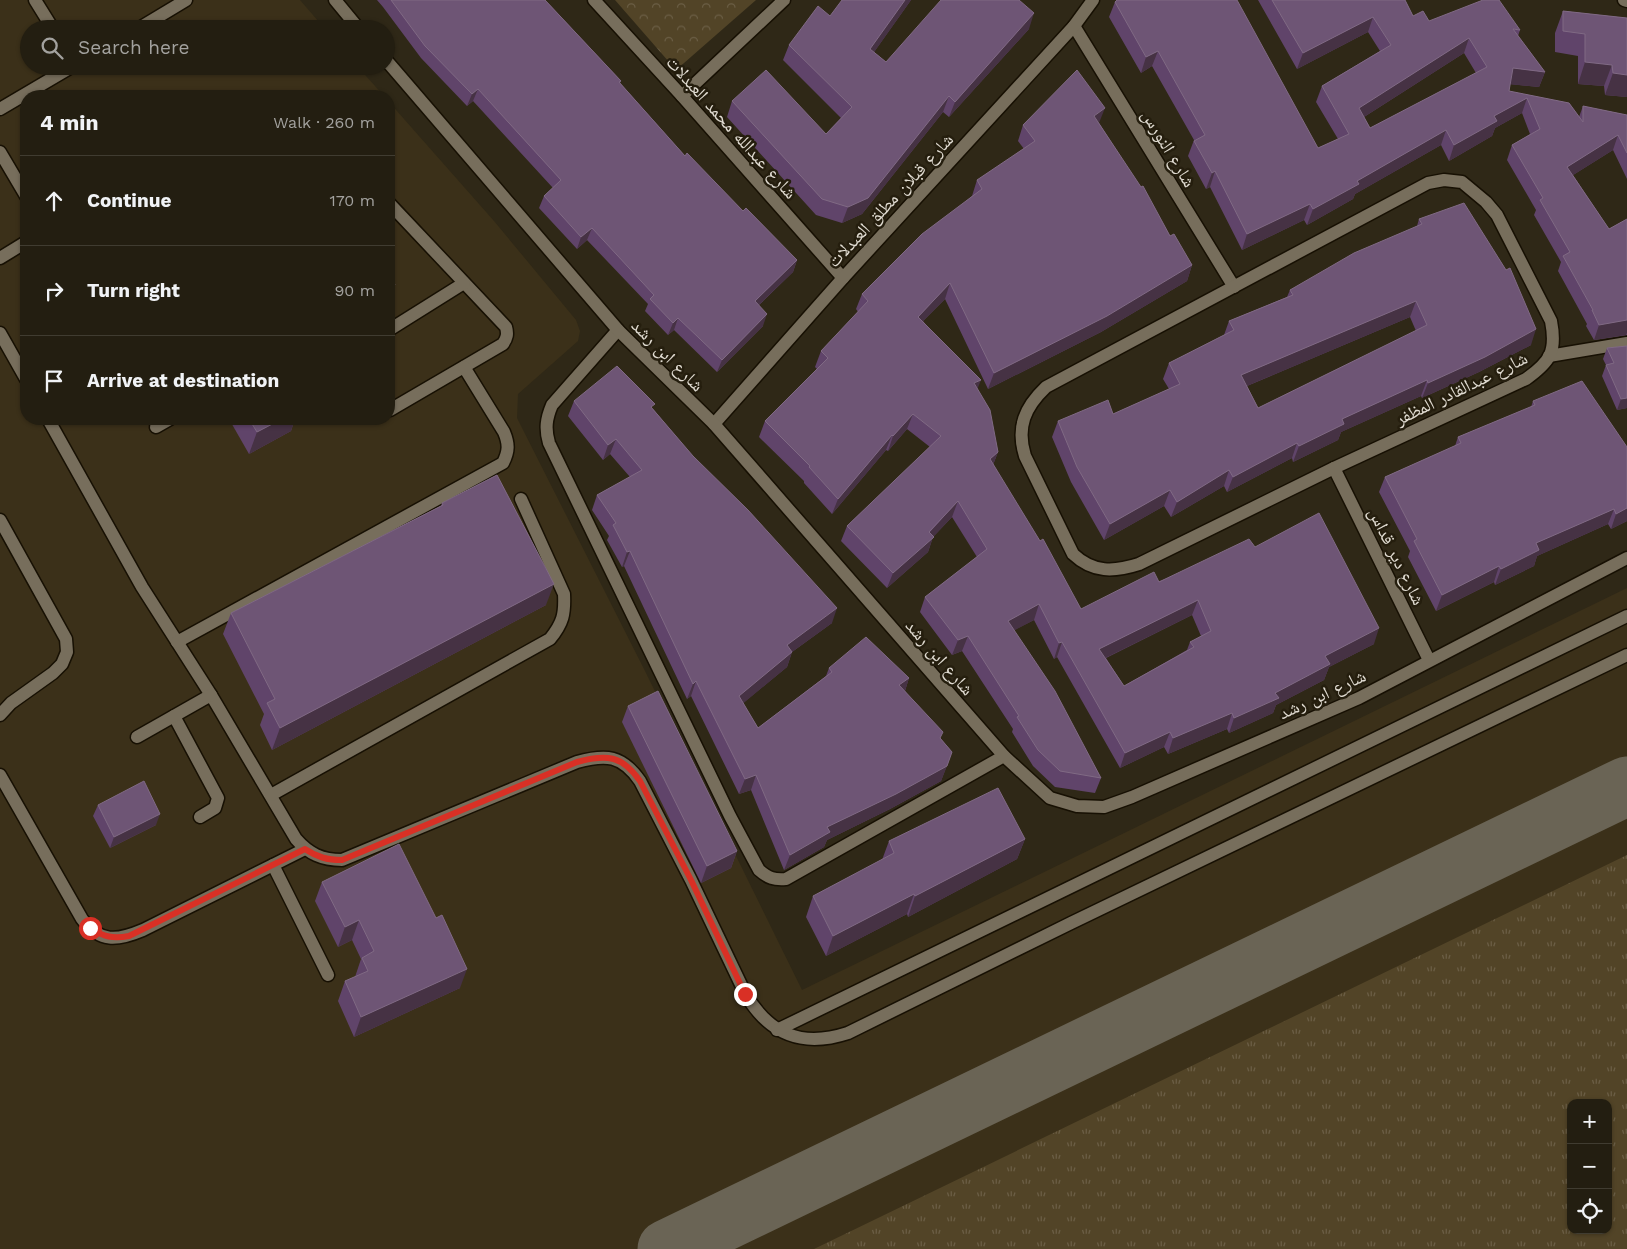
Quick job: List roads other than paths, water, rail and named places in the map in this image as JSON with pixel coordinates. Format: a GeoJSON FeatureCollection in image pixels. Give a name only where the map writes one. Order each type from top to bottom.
{"type":"FeatureCollection","features":[{"type":"Feature","properties":{"kind":"street"},"geometry":{"type":"LineString","coordinates":[[36,0],[48,20]]}},
{"type":"Feature","properties":{"kind":"street"},"geometry":{"type":"LineString","coordinates":[[153,20],[186,0]]}},
{"type":"Feature","properties":{"kind":"street"},"geometry":{"type":"LineString","coordinates":[[335,0],[352,20]]}},
{"type":"Feature","properties":{"kind":"street","name":"شارع عبدالله محمد العبدلات"},"geometry":{"type":"LineString","coordinates":[[594,0],[682,96],[843,278]]}},
{"type":"Feature","properties":{"kind":"street"},"geometry":{"type":"LineString","coordinates":[[682,96],[784,0]]}},
{"type":"Feature","properties":{"kind":"street","name":"شارع قبلان مطلق العبدلات"},"geometry":{"type":"LineString","coordinates":[[714,424],[843,278],[1074,26],[1092,0]]}},
{"type":"Feature","properties":{"kind":"street","name":"شارع النورس"},"geometry":{"type":"LineString","coordinates":[[1074,26],[1234,287]]}},
{"type":"Feature","properties":{"kind":"street","name":"شارع ابن رشد"},"geometry":{"type":"LineString","coordinates":[[395,70],[618,330],[714,424],[1004,756],[1050,798],[1077,806],[1104,807],[1132,797],[1359,698],[1627,558]]}},
{"type":"Feature","properties":{"kind":"street"},"geometry":{"type":"LineString","coordinates":[[37,90],[59,75]]}},
{"type":"Feature","properties":{"kind":"street"},"geometry":{"type":"LineString","coordinates":[[0,109],[20,100]]}},
{"type":"Feature","properties":{"kind":"street"},"geometry":{"type":"LineString","coordinates":[[0,152],[20,186]]}},
{"type":"Feature","properties":{"kind":"street","name":"شارع عبدالقادر المظفر"},"geometry":{"type":"LineString","coordinates":[[1444,180],[1462,182],[1486,202],[1497,215],[1551,321],[1554,333],[1549,356],[1542,368],[1526,380],[1334,468],[1139,564],[1123,569],[1095,568],[1084,564],[1073,554],[1021,443],[1025,414],[1033,400],[1046,387],[1428,183],[1444,180]]}},
{"type":"Feature","properties":{"kind":"street"},"geometry":{"type":"LineString","coordinates":[[395,209],[506,327],[508,333],[507,339],[503,344],[395,407]]}},
{"type":"Feature","properties":{"kind":"street"},"geometry":{"type":"LineString","coordinates":[[0,258],[20,246]]}},
{"type":"Feature","properties":{"kind":"street"},"geometry":{"type":"LineString","coordinates":[[395,326],[464,283]]}},
{"type":"Feature","properties":{"kind":"street"},"geometry":{"type":"LineString","coordinates":[[618,330],[552,405],[547,417],[546,430],[549,443],[730,816],[759,870],[766,876],[776,880],[786,879],[1004,756]]}},
{"type":"Feature","properties":{"kind":"street"},"geometry":{"type":"LineString","coordinates":[[0,333],[20,368]]}},
{"type":"Feature","properties":{"kind":"street"},"geometry":{"type":"LineString","coordinates":[[1549,356],[1627,343]]}},
{"type":"Feature","properties":{"kind":"street"},"geometry":{"type":"LineString","coordinates":[[177,642],[503,463],[508,453],[508,442],[504,432],[464,367]]}},
{"type":"Feature","properties":{"kind":"street"},"geometry":{"type":"LineString","coordinates":[[51,425],[142,587],[211,695],[296,839],[305,849],[322,858],[342,860],[577,762],[591,758],[606,757],[620,761],[632,769],[640,781],[691,880],[753,1008],[777,1030],[794,1037],[812,1040],[831,1038],[848,1033],[1098,910],[1627,655]]}},
{"type":"Feature","properties":{"kind":"street"},"geometry":{"type":"LineString","coordinates":[[156,427],[160,425]]}},
{"type":"Feature","properties":{"kind":"street","name":"شارع دير قداس"},"geometry":{"type":"LineString","coordinates":[[1334,468],[1429,660]]}},
{"type":"Feature","properties":{"kind":"street"},"geometry":{"type":"LineString","coordinates":[[271,795],[550,639],[560,626],[565,610],[564,594],[521,499]]}},
{"type":"Feature","properties":{"kind":"street"},"geometry":{"type":"LineString","coordinates":[[0,520],[66,639],[67,652],[62,664],[53,673],[11,703],[0,715]]}},
{"type":"Feature","properties":{"kind":"street"},"geometry":{"type":"LineString","coordinates":[[777,1030],[1627,616]]}},
{"type":"Feature","properties":{"kind":"street"},"geometry":{"type":"LineString","coordinates":[[137,737],[211,695]]}},
{"type":"Feature","properties":{"kind":"street"},"geometry":{"type":"LineString","coordinates":[[174,716],[218,798],[215,808],[200,817]]}},
{"type":"Feature","properties":{"kind":"street"},"geometry":{"type":"LineString","coordinates":[[0,775],[82,919],[90,928],[102,936],[115,939],[143,930],[305,849]]}},
{"type":"Feature","properties":{"kind":"street"},"geometry":{"type":"LineString","coordinates":[[274,865],[328,975]]}}]}
